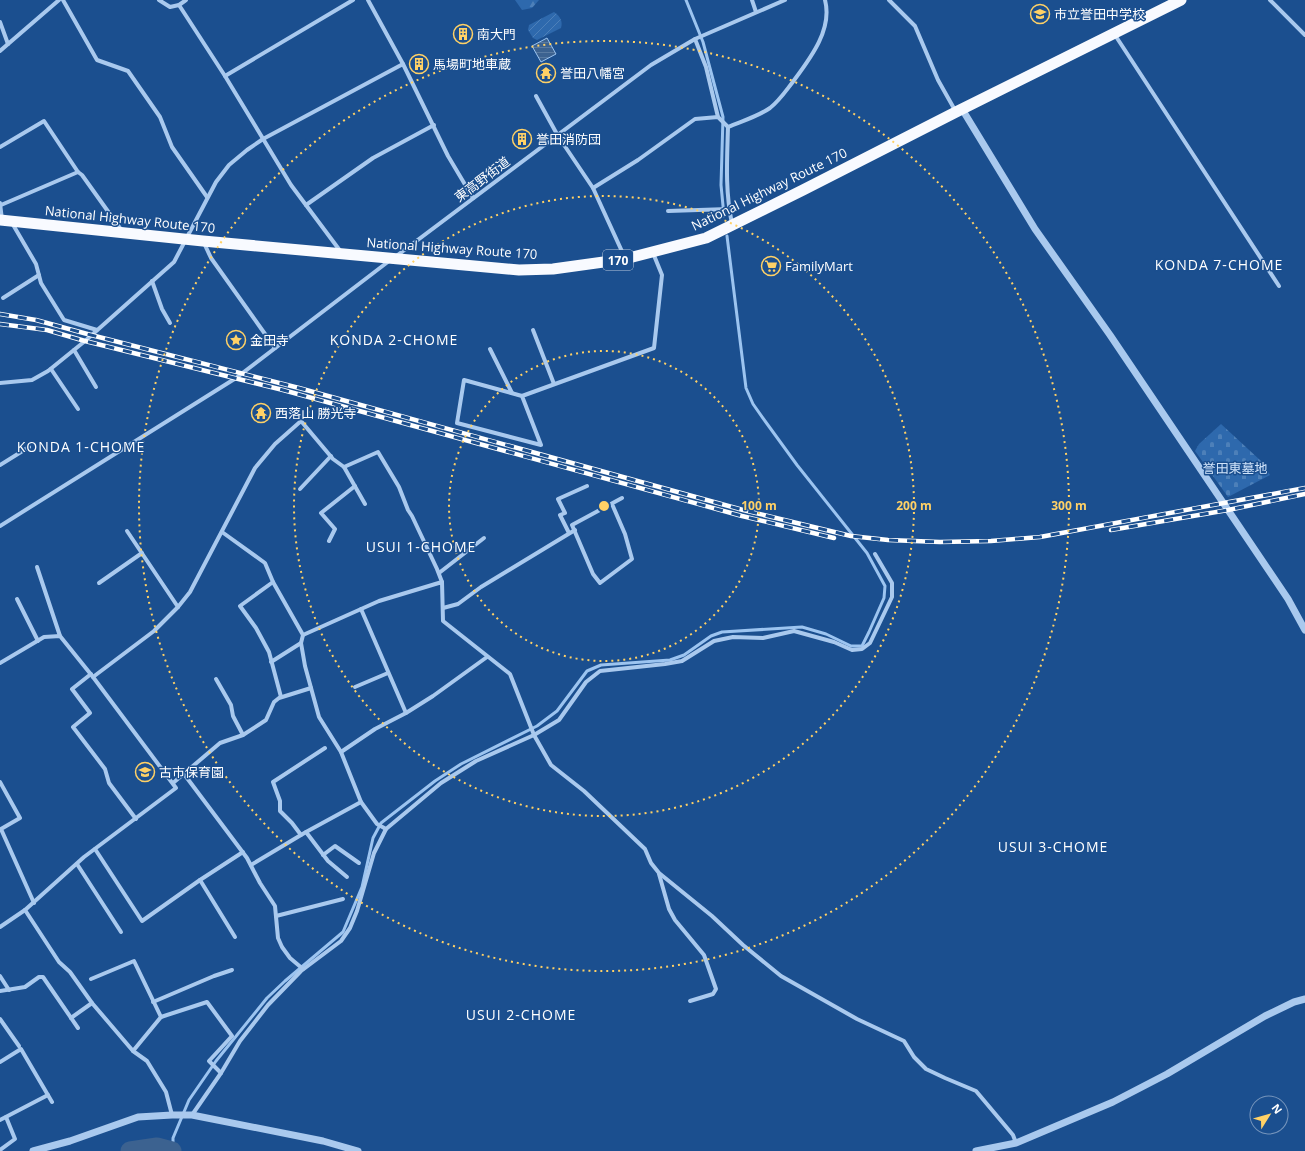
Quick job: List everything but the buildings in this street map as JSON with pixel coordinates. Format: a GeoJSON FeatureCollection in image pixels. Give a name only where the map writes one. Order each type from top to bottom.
{"type":"FeatureCollection","features":[{"type":"Feature","properties":{"kind":"highway","name":"National Highway Route 170"},"geometry":{"type":"LineString","coordinates":[[4,221],[186,240],[519,270],[553,269],[625,259],[706,238],[1181,0]]}},
{"type":"Feature","properties":{"kind":"street"},"geometry":{"type":"LineString","coordinates":[[0,51],[59,0]]}},
{"type":"Feature","properties":{"kind":"street"},"geometry":{"type":"LineString","coordinates":[[63,0],[97,60],[128,71],[160,117],[172,146],[207,197]]}},
{"type":"Feature","properties":{"kind":"street"},"geometry":{"type":"LineString","coordinates":[[159,0],[170,7],[179,5],[186,0]]}},
{"type":"Feature","properties":{"kind":"street"},"geometry":{"type":"LineString","coordinates":[[225,76],[352,0]]}},
{"type":"Feature","properties":{"kind":"street"},"geometry":{"type":"LineString","coordinates":[[368,0],[403,64],[448,156],[473,198]]}},
{"type":"Feature","properties":{"kind":"street"},"geometry":{"type":"LineString","coordinates":[[752,0],[756,12]]}},
{"type":"Feature","properties":{"kind":"street","name":"東高野街道"},"geometry":{"type":"LineString","coordinates":[[0,526],[236,378],[651,65],[699,38],[785,0]]}},
{"type":"Feature","properties":{"kind":"street"},"geometry":{"type":"LineString","coordinates":[[728,127],[758,115],[770,107],[785,92],[815,51],[823,30],[826,13],[825,0]]}},
{"type":"Feature","properties":{"kind":"street"},"geometry":{"type":"LineString","coordinates":[[889,0],[915,26],[938,80],[959,110],[1035,229],[1110,335],[1288,599],[1305,630]]}},
{"type":"Feature","properties":{"kind":"street"},"geometry":{"type":"LineString","coordinates":[[1270,0],[1305,34]]}},
{"type":"Feature","properties":{"kind":"street"},"geometry":{"type":"LineString","coordinates":[[179,5],[225,76],[291,185],[342,254]]}},
{"type":"Feature","properties":{"kind":"street"},"geometry":{"type":"LineString","coordinates":[[0,22],[8,44]]}},
{"type":"Feature","properties":{"kind":"street"},"geometry":{"type":"LineString","coordinates":[[1114,33],[1279,286]]}},
{"type":"Feature","properties":{"kind":"street"},"geometry":{"type":"LineString","coordinates":[[699,38],[718,117],[728,127],[726,178],[732,225]]}},
{"type":"Feature","properties":{"kind":"street"},"geometry":{"type":"LineString","coordinates":[[0,384],[32,380],[51,368],[74,350],[174,262],[216,182],[229,165],[247,150],[263,139],[403,64]]}},
{"type":"Feature","properties":{"kind":"street"},"geometry":{"type":"LineString","coordinates":[[536,96],[558,136],[593,188],[625,259]]}},
{"type":"Feature","properties":{"kind":"street"},"geometry":{"type":"LineString","coordinates":[[593,188],[638,160],[695,119],[718,117]]}},
{"type":"Feature","properties":{"kind":"street"},"geometry":{"type":"LineString","coordinates":[[0,147],[44,121],[78,172],[82,175],[123,233]]}},
{"type":"Feature","properties":{"kind":"street"},"geometry":{"type":"LineString","coordinates":[[306,205],[373,158],[434,125]]}},
{"type":"Feature","properties":{"kind":"street"},"geometry":{"type":"LineString","coordinates":[[78,172],[0,204],[4,221],[36,264],[41,283],[64,320],[97,330]]}},
{"type":"Feature","properties":{"kind":"street"},"geometry":{"type":"LineString","coordinates":[[668,211],[729,209]]}},
{"type":"Feature","properties":{"kind":"street"},"geometry":{"type":"LineString","coordinates":[[204,241],[211,258],[275,348]]}},
{"type":"Feature","properties":{"kind":"street"},"geometry":{"type":"LineString","coordinates":[[522,396],[541,445],[457,423],[464,380],[522,396],[654,348],[662,276],[653,252]]}},
{"type":"Feature","properties":{"kind":"street"},"geometry":{"type":"LineString","coordinates":[[4,298],[39,275]]}},
{"type":"Feature","properties":{"kind":"street"},"geometry":{"type":"LineString","coordinates":[[152,281],[162,309],[170,323]]}},
{"type":"Feature","properties":{"kind":"street"},"geometry":{"type":"LineString","coordinates":[[533,330],[554,384]]}},
{"type":"Feature","properties":{"kind":"street"},"geometry":{"type":"LineString","coordinates":[[74,350],[96,387]]}},
{"type":"Feature","properties":{"kind":"street"},"geometry":{"type":"LineString","coordinates":[[490,350],[512,393]]}},
{"type":"Feature","properties":{"kind":"street"},"geometry":{"type":"LineString","coordinates":[[51,368],[78,409]]}},
{"type":"Feature","properties":{"kind":"street"},"geometry":{"type":"LineString","coordinates":[[136,819],[110,783],[105,769],[73,727],[90,713],[72,689],[154,631],[178,607],[190,592],[255,468],[275,444],[301,421],[331,456],[344,467],[365,504]]}},
{"type":"Feature","properties":{"kind":"street"},"geometry":{"type":"LineString","coordinates":[[0,465],[29,447]]}},
{"type":"Feature","properties":{"kind":"street"},"geometry":{"type":"LineString","coordinates":[[344,467],[378,452],[399,487],[408,510],[439,573],[442,582],[443,621],[510,674],[534,735],[551,765],[584,791],[645,849],[651,863],[659,873],[712,916],[743,945],[781,976],[857,1020],[904,1041],[914,1057],[926,1069],[976,1091],[1012,1135],[1016,1143]]}},
{"type":"Feature","properties":{"kind":"street"},"geometry":{"type":"LineString","coordinates":[[300,488],[331,456]]}},
{"type":"Feature","properties":{"kind":"street"},"geometry":{"type":"LineString","coordinates":[[329,541],[335,529],[321,513],[355,486]]}},
{"type":"Feature","properties":{"kind":"street"},"geometry":{"type":"LineString","coordinates":[[569,533],[560,515],[565,512],[558,499],[587,486]]}},
{"type":"Feature","properties":{"kind":"street"},"geometry":{"type":"LineString","coordinates":[[612,504],[625,534],[632,559],[600,583],[593,574],[572,525],[622,498]]}},
{"type":"Feature","properties":{"kind":"street"},"geometry":{"type":"LineString","coordinates":[[443,608],[458,604],[481,587],[575,530]]}},
{"type":"Feature","properties":{"kind":"street"},"geometry":{"type":"LineString","coordinates":[[126,531],[178,607]]}},
{"type":"Feature","properties":{"kind":"street"},"geometry":{"type":"LineString","coordinates":[[222,532],[265,563],[273,582],[303,634],[301,643],[305,666],[319,717],[341,752],[361,802],[377,824],[386,829]]}},
{"type":"Feature","properties":{"kind":"street"},"geometry":{"type":"LineString","coordinates":[[439,573],[484,538]]}},
{"type":"Feature","properties":{"kind":"street"},"geometry":{"type":"LineString","coordinates":[[99,583],[142,553]]}},
{"type":"Feature","properties":{"kind":"street"},"geometry":{"type":"LineString","coordinates":[[192,1115],[240,1042],[268,1005],[303,969],[341,941],[350,928],[357,912],[374,853],[386,829],[441,783],[476,761],[534,735],[559,720],[586,682],[600,671],[682,661],[714,641],[733,637],[763,638],[794,631],[834,642],[852,650],[862,649],[870,643],[892,597],[892,583],[875,554]]}},
{"type":"Feature","properties":{"kind":"street"},"geometry":{"type":"LineString","coordinates":[[0,927],[34,903],[95,849],[176,788],[92,675],[60,636],[37,567]]}},
{"type":"Feature","properties":{"kind":"street"},"geometry":{"type":"LineString","coordinates":[[273,582],[240,606],[256,628],[269,652],[282,697]]}},
{"type":"Feature","properties":{"kind":"street"},"geometry":{"type":"LineString","coordinates":[[303,634],[379,601],[442,582]]}},
{"type":"Feature","properties":{"kind":"street"},"geometry":{"type":"LineString","coordinates":[[17,599],[38,641]]}},
{"type":"Feature","properties":{"kind":"street"},"geometry":{"type":"LineString","coordinates":[[360,609],[406,713]]}},
{"type":"Feature","properties":{"kind":"street"},"geometry":{"type":"LineString","coordinates":[[0,663],[44,637],[60,636]]}},
{"type":"Feature","properties":{"kind":"street"},"geometry":{"type":"LineString","coordinates":[[271,662],[301,643]]}},
{"type":"Feature","properties":{"kind":"street"},"geometry":{"type":"LineString","coordinates":[[341,752],[375,729],[406,713],[433,696],[487,656]]}},
{"type":"Feature","properties":{"kind":"street"},"geometry":{"type":"LineString","coordinates":[[354,687],[388,673]]}},
{"type":"Feature","properties":{"kind":"street"},"geometry":{"type":"LineString","coordinates":[[216,678],[243,735]]}},
{"type":"Feature","properties":{"kind":"street"},"geometry":{"type":"LineString","coordinates":[[173,783],[220,743],[243,735],[266,720],[274,702],[282,697],[311,688]]}},
{"type":"Feature","properties":{"kind":"street"},"geometry":{"type":"LineString","coordinates":[[301,835],[280,811],[280,801],[273,782],[325,748]]}},
{"type":"Feature","properties":{"kind":"street"},"geometry":{"type":"LineString","coordinates":[[184,774],[243,852],[275,906],[278,938],[282,947],[290,958],[303,969]]}},
{"type":"Feature","properties":{"kind":"street"},"geometry":{"type":"LineString","coordinates":[[0,782],[20,818],[1,829],[34,903]]}},
{"type":"Feature","properties":{"kind":"street"},"geometry":{"type":"LineString","coordinates":[[251,866],[306,832],[361,802]]}},
{"type":"Feature","properties":{"kind":"street"},"geometry":{"type":"LineString","coordinates":[[306,832],[328,861],[347,877]]}},
{"type":"Feature","properties":{"kind":"street"},"geometry":{"type":"LineString","coordinates":[[323,855],[335,846],[359,863]]}},
{"type":"Feature","properties":{"kind":"street"},"geometry":{"type":"LineString","coordinates":[[95,849],[142,921],[243,852]]}},
{"type":"Feature","properties":{"kind":"street"},"geometry":{"type":"LineString","coordinates":[[77,864],[121,932]]}},
{"type":"Feature","properties":{"kind":"street"},"geometry":{"type":"LineString","coordinates":[[659,873],[669,909],[675,920],[704,955],[716,989],[713,994],[690,1001]]}},
{"type":"Feature","properties":{"kind":"street"},"geometry":{"type":"LineString","coordinates":[[200,880],[235,937]]}},
{"type":"Feature","properties":{"kind":"street"},"geometry":{"type":"LineString","coordinates":[[276,916],[343,899]]}},
{"type":"Feature","properties":{"kind":"street"},"geometry":{"type":"LineString","coordinates":[[25,910],[60,962],[70,972],[92,1003],[133,1051],[147,1061],[166,1092],[172,1115]]}},
{"type":"Feature","properties":{"kind":"street"},"geometry":{"type":"LineString","coordinates":[[91,979],[134,961],[161,1017]]}},
{"type":"Feature","properties":{"kind":"street"},"geometry":{"type":"LineString","coordinates":[[153,1002],[232,970]]}},
{"type":"Feature","properties":{"kind":"street"},"geometry":{"type":"LineString","coordinates":[[0,976],[9,990]]}},
{"type":"Feature","properties":{"kind":"street"},"geometry":{"type":"LineString","coordinates":[[0,991],[26,986],[39,977],[43,977],[78,1028]]}},
{"type":"Feature","properties":{"kind":"street"},"geometry":{"type":"LineString","coordinates":[[976,1151],[1016,1143],[1114,1102],[1168,1074],[1265,1016],[1294,1002],[1305,999]]}},
{"type":"Feature","properties":{"kind":"street"},"geometry":{"type":"LineString","coordinates":[[133,1051],[161,1017],[207,1002],[232,1036],[209,1061],[221,1073]]}},
{"type":"Feature","properties":{"kind":"street"},"geometry":{"type":"LineString","coordinates":[[71,1018],[92,1003]]}},
{"type":"Feature","properties":{"kind":"street"},"geometry":{"type":"LineString","coordinates":[[0,1019],[18,1046]]}},
{"type":"Feature","properties":{"kind":"street"},"geometry":{"type":"LineString","coordinates":[[0,1062],[21,1049],[52,1102]]}},
{"type":"Feature","properties":{"kind":"street"},"geometry":{"type":"LineString","coordinates":[[0,1120],[48,1095]]}},
{"type":"Feature","properties":{"kind":"street"},"geometry":{"type":"LineString","coordinates":[[33,1151],[70,1141],[138,1117],[172,1115],[192,1115],[323,1140],[358,1151]]}},
{"type":"Feature","properties":{"kind":"street"},"geometry":{"type":"LineString","coordinates":[[0,1150],[15,1139],[6,1117]]}},
{"type":"Feature","properties":{"kind":"green space"},"geometry":{"type":"Polygon","coordinates":[[[515,0],[539,0],[532,8],[522,10],[515,0]]]}},
{"type":"Feature","properties":{"kind":"green space"},"geometry":{"type":"Polygon","coordinates":[[[554,12],[558,15],[562,23],[561,28],[537,40],[533,38],[528,30],[529,25],[554,12]]]}},
{"type":"Feature","properties":{"kind":"green space","name":"誉田東墓地"},"geometry":{"type":"Polygon","coordinates":[[[1221,424],[1261,461],[1270,475],[1228,497],[1195,451],[1199,444],[1221,424]]]}},
{"type":"Feature","properties":{"kind":"shaded area"},"geometry":{"type":"Polygon","coordinates":[[[547,38],[556,54],[541,62],[532,46],[547,38]]]}},
{"type":"Feature","properties":{"kind":"waterway"},"geometry":{"type":"LineString","coordinates":[[686,0],[703,42],[723,117],[721,185],[724,216]]}},
{"type":"Feature","properties":{"kind":"waterway"},"geometry":{"type":"LineString","coordinates":[[173,1151],[173,1138],[189,1100],[216,1061],[267,998],[343,932],[362,887],[373,838],[381,823],[435,781],[461,764],[537,726],[557,711],[587,671],[601,665],[670,660],[684,655],[711,636],[722,632],[802,627],[826,634],[851,646],[862,646],[884,598],[885,586],[867,553],[797,465],[753,404],[746,388],[727,236]]}},
{"type":"Feature","properties":{"kind":"waterway"},"geometry":{"type":"LineString","coordinates":[[130,1151],[157,1147],[172,1151]]}},
{"type":"Feature","properties":{"kind":"railway"},"geometry":{"type":"LineString","coordinates":[[0,314],[36,320],[299,388],[743,510],[851,536],[888,540],[940,542],[991,541],[1040,537],[1305,488]]}},
{"type":"Feature","properties":{"kind":"railway"},"geometry":{"type":"LineString","coordinates":[[0,324],[47,330],[85,341],[283,390],[742,516],[834,538]]}},
{"type":"Feature","properties":{"kind":"railway"},"geometry":{"type":"LineString","coordinates":[[1111,530],[1228,510],[1305,494]]}},
{"type":"Feature","properties":{"kind":"place","name":"市立誉田中学校"},"geometry":{"type":"Point","coordinates":[1040,14]}},
{"type":"Feature","properties":{"kind":"place","name":"南大門"},"geometry":{"type":"Point","coordinates":[463,34]}},
{"type":"Feature","properties":{"kind":"place","name":"馬場町地車蔵"},"geometry":{"type":"Point","coordinates":[419,64]}},
{"type":"Feature","properties":{"kind":"place","name":"誉田八幡宮"},"geometry":{"type":"Point","coordinates":[546,73]}},
{"type":"Feature","properties":{"kind":"place","name":"誉田消防団"},"geometry":{"type":"Point","coordinates":[522,139]}},
{"type":"Feature","properties":{"kind":"place","name":"FamilyMart"},"geometry":{"type":"Point","coordinates":[771,266]}},
{"type":"Feature","properties":{"kind":"place","name":"金田寺"},"geometry":{"type":"Point","coordinates":[236,340]}},
{"type":"Feature","properties":{"kind":"place","name":"西落山 勝光寺"},"geometry":{"type":"Point","coordinates":[261,413]}},
{"type":"Feature","properties":{"kind":"place","name":"古市保育園"},"geometry":{"type":"Point","coordinates":[145,772]}},
{"type":"Feature","properties":{"kind":"district","name":"KONDA 7-CHOME"},"geometry":{"type":"Point","coordinates":[1219,264]}},
{"type":"Feature","properties":{"kind":"district","name":"KONDA 2-CHOME"},"geometry":{"type":"Point","coordinates":[394,339]}},
{"type":"Feature","properties":{"kind":"district","name":"KONDA 1-CHOME"},"geometry":{"type":"Point","coordinates":[81,446]}},
{"type":"Feature","properties":{"kind":"district","name":"USUI 1-CHOME"},"geometry":{"type":"Point","coordinates":[421,546]}},
{"type":"Feature","properties":{"kind":"district","name":"USUI 3-CHOME"},"geometry":{"type":"Point","coordinates":[1053,846]}},
{"type":"Feature","properties":{"kind":"district","name":"USUI 2-CHOME"},"geometry":{"type":"Point","coordinates":[521,1014]}}]}
